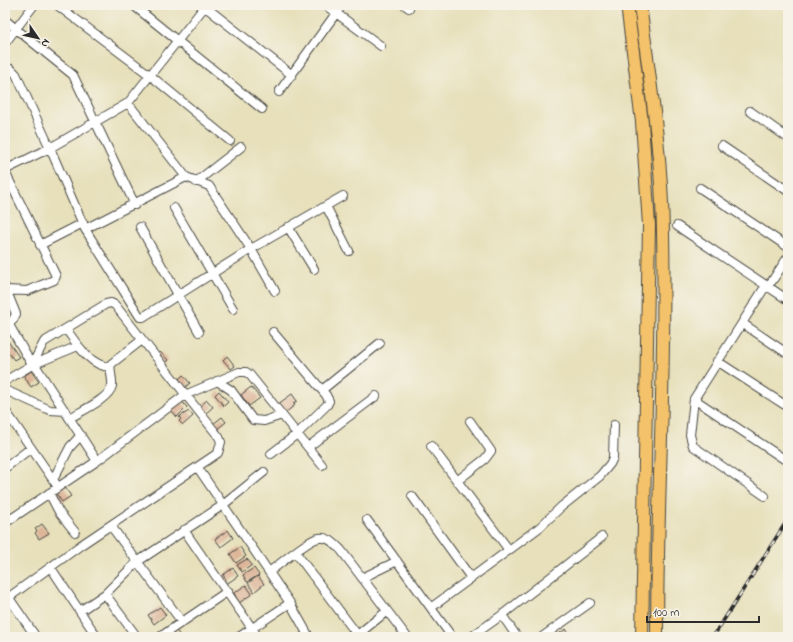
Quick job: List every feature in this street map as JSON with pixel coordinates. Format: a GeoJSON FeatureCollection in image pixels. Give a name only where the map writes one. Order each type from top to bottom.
{"type":"FeatureCollection","features":[{"type":"Feature","properties":{"kind":"highway"},"geometry":{"type":"LineString","coordinates":[[627,5],[642,122],[649,225],[642,637]]}},
{"type":"Feature","properties":{"kind":"highway"},"geometry":{"type":"LineString","coordinates":[[640,5],[656,119],[663,232],[662,422],[657,637]]}},
{"type":"Feature","properties":{"kind":"street"},"geometry":{"type":"LineString","coordinates":[[5,43],[34,5]]}},
{"type":"Feature","properties":{"kind":"street"},"geometry":{"type":"LineString","coordinates":[[57,5],[151,76],[230,141]]}},
{"type":"Feature","properties":{"kind":"street"},"geometry":{"type":"LineString","coordinates":[[133,5],[262,109]]}},
{"type":"Feature","properties":{"kind":"street"},"geometry":{"type":"LineString","coordinates":[[325,5],[381,46]]}},
{"type":"Feature","properties":{"kind":"street"},"geometry":{"type":"LineString","coordinates":[[279,92],[342,5]]}},
{"type":"Feature","properties":{"kind":"street"},"geometry":{"type":"LineString","coordinates":[[97,461],[37,368],[32,365],[7,323],[13,320],[16,314],[6,288],[27,291],[54,280],[55,273],[5,171],[50,148],[128,103],[178,42],[204,6],[292,75]]}},
{"type":"Feature","properties":{"kind":"street"},"geometry":{"type":"LineString","coordinates":[[5,20],[73,75],[135,204]]}},
{"type":"Feature","properties":{"kind":"street"},"geometry":{"type":"LineString","coordinates":[[5,68],[11,69],[16,74],[84,226],[140,316]]}},
{"type":"Feature","properties":{"kind":"street"},"geometry":{"type":"LineString","coordinates":[[128,103],[186,177],[196,182],[205,183],[209,186],[251,249],[275,291]]}},
{"type":"Feature","properties":{"kind":"street"},"geometry":{"type":"LineString","coordinates":[[750,111],[788,138]]}},
{"type":"Feature","properties":{"kind":"street"},"geometry":{"type":"LineString","coordinates":[[722,146],[788,191]]}},
{"type":"Feature","properties":{"kind":"street"},"geometry":{"type":"LineString","coordinates":[[196,182],[241,147]]}},
{"type":"Feature","properties":{"kind":"street"},"geometry":{"type":"LineString","coordinates":[[40,245],[135,204],[186,177]]}},
{"type":"Feature","properties":{"kind":"street"},"geometry":{"type":"LineString","coordinates":[[700,188],[788,248]]}},
{"type":"Feature","properties":{"kind":"street"},"geometry":{"type":"LineString","coordinates":[[130,325],[140,316],[143,317],[251,249],[343,196]]}},
{"type":"Feature","properties":{"kind":"street"},"geometry":{"type":"LineString","coordinates":[[326,206],[349,251]]}},
{"type":"Feature","properties":{"kind":"street"},"geometry":{"type":"LineString","coordinates":[[174,208],[213,273],[232,309]]}},
{"type":"Feature","properties":{"kind":"street"},"geometry":{"type":"LineString","coordinates":[[677,226],[788,300]]}},
{"type":"Feature","properties":{"kind":"street"},"geometry":{"type":"LineString","coordinates":[[140,227],[199,332]]}},
{"type":"Feature","properties":{"kind":"street"},"geometry":{"type":"LineString","coordinates":[[288,227],[314,269]]}},
{"type":"Feature","properties":{"kind":"street"},"geometry":{"type":"LineString","coordinates":[[765,496],[693,446],[690,435],[694,399],[742,323],[788,257]]}},
{"type":"Feature","properties":{"kind":"street"},"geometry":{"type":"LineString","coordinates":[[32,365],[44,342],[106,304],[111,303],[115,305],[219,436],[221,442],[218,453],[198,468],[81,545],[7,599],[36,637]]}},
{"type":"Feature","properties":{"kind":"street"},"geometry":{"type":"LineString","coordinates":[[742,323],[788,354]]}},
{"type":"Feature","properties":{"kind":"street"},"geometry":{"type":"LineString","coordinates":[[66,329],[78,346],[96,362],[110,367]]}},
{"type":"Feature","properties":{"kind":"street"},"geometry":{"type":"LineString","coordinates":[[270,454],[297,434],[326,406],[328,400],[322,390],[273,332]]}},
{"type":"Feature","properties":{"kind":"street"},"geometry":{"type":"LineString","coordinates":[[5,390],[50,410],[68,415],[104,397],[110,391],[112,381],[111,364],[142,340]]}},
{"type":"Feature","properties":{"kind":"street"},"geometry":{"type":"LineString","coordinates":[[322,390],[380,343]]}},
{"type":"Feature","properties":{"kind":"street"},"geometry":{"type":"LineString","coordinates":[[5,382],[32,365],[78,346]]}},
{"type":"Feature","properties":{"kind":"street"},"geometry":{"type":"LineString","coordinates":[[717,361],[788,407]]}},
{"type":"Feature","properties":{"kind":"street"},"geometry":{"type":"LineString","coordinates":[[56,484],[97,461],[185,395],[239,372],[246,372],[250,375],[322,464]]}},
{"type":"Feature","properties":{"kind":"street"},"geometry":{"type":"LineString","coordinates":[[217,381],[231,390],[253,420],[264,422],[282,415]]}},
{"type":"Feature","properties":{"kind":"street"},"geometry":{"type":"LineString","coordinates":[[308,447],[376,396]]}},
{"type":"Feature","properties":{"kind":"street"},"geometry":{"type":"LineString","coordinates":[[694,399],[784,459]]}},
{"type":"Feature","properties":{"kind":"street"},"geometry":{"type":"LineString","coordinates":[[6,413],[56,484]]}},
{"type":"Feature","properties":{"kind":"street"},"geometry":{"type":"LineString","coordinates":[[457,481],[485,459],[491,451],[470,421]]}},
{"type":"Feature","properties":{"kind":"street"},"geometry":{"type":"LineString","coordinates":[[432,607],[540,527],[606,470],[613,458],[614,426]]}},
{"type":"Feature","properties":{"kind":"street"},"geometry":{"type":"LineString","coordinates":[[5,523],[49,493],[56,484],[70,447],[81,435]]}},
{"type":"Feature","properties":{"kind":"street"},"geometry":{"type":"LineString","coordinates":[[431,446],[509,550]]}},
{"type":"Feature","properties":{"kind":"street"},"geometry":{"type":"LineString","coordinates":[[5,468],[32,448]]}},
{"type":"Feature","properties":{"kind":"street"},"geometry":{"type":"LineString","coordinates":[[198,468],[290,603],[308,635],[304,637]]}},
{"type":"Feature","properties":{"kind":"street"},"geometry":{"type":"LineString","coordinates":[[80,611],[105,594],[138,562],[223,505],[264,472]]}},
{"type":"Feature","properties":{"kind":"street"},"geometry":{"type":"LineString","coordinates":[[49,493],[59,512],[75,532]]}},
{"type":"Feature","properties":{"kind":"street"},"geometry":{"type":"LineString","coordinates":[[412,496],[471,578]]}},
{"type":"Feature","properties":{"kind":"street"},"geometry":{"type":"LineString","coordinates":[[367,520],[432,607],[452,637]]}},
{"type":"Feature","properties":{"kind":"street"},"geometry":{"type":"LineString","coordinates":[[111,526],[182,622]]}},
{"type":"Feature","properties":{"kind":"street"},"geometry":{"type":"LineString","coordinates":[[184,530],[228,591],[258,637]]}},
{"type":"Feature","properties":{"kind":"street"},"geometry":{"type":"LineString","coordinates":[[471,637],[502,615],[602,537]]}},
{"type":"Feature","properties":{"kind":"street"},"geometry":{"type":"LineString","coordinates":[[269,572],[315,539],[327,538],[341,550],[407,637]]}},
{"type":"Feature","properties":{"kind":"street"},"geometry":{"type":"LineString","coordinates":[[296,553],[357,636],[387,611]]}},
{"type":"Feature","properties":{"kind":"street"},"geometry":{"type":"LineString","coordinates":[[362,578],[397,561]]}},
{"type":"Feature","properties":{"kind":"street"},"geometry":{"type":"LineString","coordinates":[[51,568],[97,637]]}},
{"type":"Feature","properties":{"kind":"street"},"geometry":{"type":"LineString","coordinates":[[160,637],[228,591]]}},
{"type":"Feature","properties":{"kind":"street"},"geometry":{"type":"LineString","coordinates":[[105,594],[137,637]]}},
{"type":"Feature","properties":{"kind":"street"},"geometry":{"type":"LineString","coordinates":[[239,637],[290,603]]}},
{"type":"Feature","properties":{"kind":"street"},"geometry":{"type":"LineString","coordinates":[[542,637],[590,603]]}},
{"type":"Feature","properties":{"kind":"street"},"geometry":{"type":"LineString","coordinates":[[502,615],[517,637]]}},
{"type":"Feature","properties":{"kind":"building"},"geometry":{"type":"Polygon","coordinates":[[[8,341],[19,357],[14,360],[5,348],[5,343],[8,341]]]}},
{"type":"Feature","properties":{"kind":"building"},"geometry":{"type":"Polygon","coordinates":[[[160,352],[168,360],[163,365],[155,356],[160,352]]]}},
{"type":"Feature","properties":{"kind":"building"},"geometry":{"type":"Polygon","coordinates":[[[227,356],[235,366],[231,369],[223,360],[227,356]]]}},
{"type":"Feature","properties":{"kind":"building"},"geometry":{"type":"Polygon","coordinates":[[[31,371],[39,382],[31,387],[24,376],[31,371]]]}},
{"type":"Feature","properties":{"kind":"building"},"geometry":{"type":"Polygon","coordinates":[[[183,375],[190,383],[183,389],[178,380],[183,375]]]}},
{"type":"Feature","properties":{"kind":"building"},"geometry":{"type":"Polygon","coordinates":[[[251,387],[260,398],[249,406],[241,395],[251,387]]]}},
{"type":"Feature","properties":{"kind":"building"},"geometry":{"type":"Polygon","coordinates":[[[219,391],[228,402],[224,406],[215,395],[219,391]]]}},
{"type":"Feature","properties":{"kind":"building"},"geometry":{"type":"Polygon","coordinates":[[[292,394],[297,401],[293,403],[295,405],[285,413],[278,404],[292,394]]]}},
{"type":"Feature","properties":{"kind":"building"},"geometry":{"type":"Polygon","coordinates":[[[180,400],[187,407],[177,417],[170,409],[180,400]]]}},
{"type":"Feature","properties":{"kind":"building"},"geometry":{"type":"Polygon","coordinates":[[[207,400],[213,407],[205,414],[199,407],[207,400]]]}},
{"type":"Feature","properties":{"kind":"building"},"geometry":{"type":"Polygon","coordinates":[[[189,411],[193,416],[183,425],[179,421],[181,419],[179,417],[189,411]]]}},
{"type":"Feature","properties":{"kind":"building"},"geometry":{"type":"Polygon","coordinates":[[[222,417],[226,422],[217,429],[213,424],[222,417]]]}},
{"type":"Feature","properties":{"kind":"building"},"geometry":{"type":"Polygon","coordinates":[[[64,486],[71,496],[62,502],[55,492],[64,486]]]}},
{"type":"Feature","properties":{"kind":"building"},"geometry":{"type":"Polygon","coordinates":[[[5,497],[10,505],[5,508],[5,497]]]}},
{"type":"Feature","properties":{"kind":"building"},"geometry":{"type":"Polygon","coordinates":[[[42,524],[49,533],[39,539],[35,533],[37,531],[35,529],[42,524]]]}},
{"type":"Feature","properties":{"kind":"building"},"geometry":{"type":"Polygon","coordinates":[[[228,530],[233,538],[221,547],[215,539],[228,530]]]}},
{"type":"Feature","properties":{"kind":"building"},"geometry":{"type":"Polygon","coordinates":[[[240,547],[246,556],[236,563],[230,554],[240,547]]]}},
{"type":"Feature","properties":{"kind":"building"},"geometry":{"type":"Polygon","coordinates":[[[247,559],[252,565],[242,572],[237,565],[247,559]]]}},
{"type":"Feature","properties":{"kind":"building"},"geometry":{"type":"Polygon","coordinates":[[[233,568],[238,576],[228,583],[223,575],[233,568]]]}},
{"type":"Feature","properties":{"kind":"building"},"geometry":{"type":"Polygon","coordinates":[[[254,568],[259,575],[247,582],[243,575],[254,568]]]}},
{"type":"Feature","properties":{"kind":"building"},"geometry":{"type":"Polygon","coordinates":[[[258,576],[264,584],[254,592],[248,583],[258,576]]]}},
{"type":"Feature","properties":{"kind":"building"},"geometry":{"type":"Polygon","coordinates":[[[246,585],[252,594],[239,603],[234,593],[246,585]]]}},
{"type":"Feature","properties":{"kind":"building"},"geometry":{"type":"Polygon","coordinates":[[[160,607],[166,615],[154,624],[148,615],[160,607]]]}},
{"type":"Feature","properties":{"kind":"building"},"geometry":{"type":"Polygon","coordinates":[[[175,629],[181,637],[168,637],[167,635],[175,629]]]}},
{"type":"Feature","properties":{"kind":"building"},"geometry":{"type":"Polygon","coordinates":[[[566,629],[570,636],[554,637],[566,629]]]}},
{"type":"Feature","properties":{"kind":"railway"},"geometry":{"type":"LineString","coordinates":[[713,637],[788,519]]}}]}
